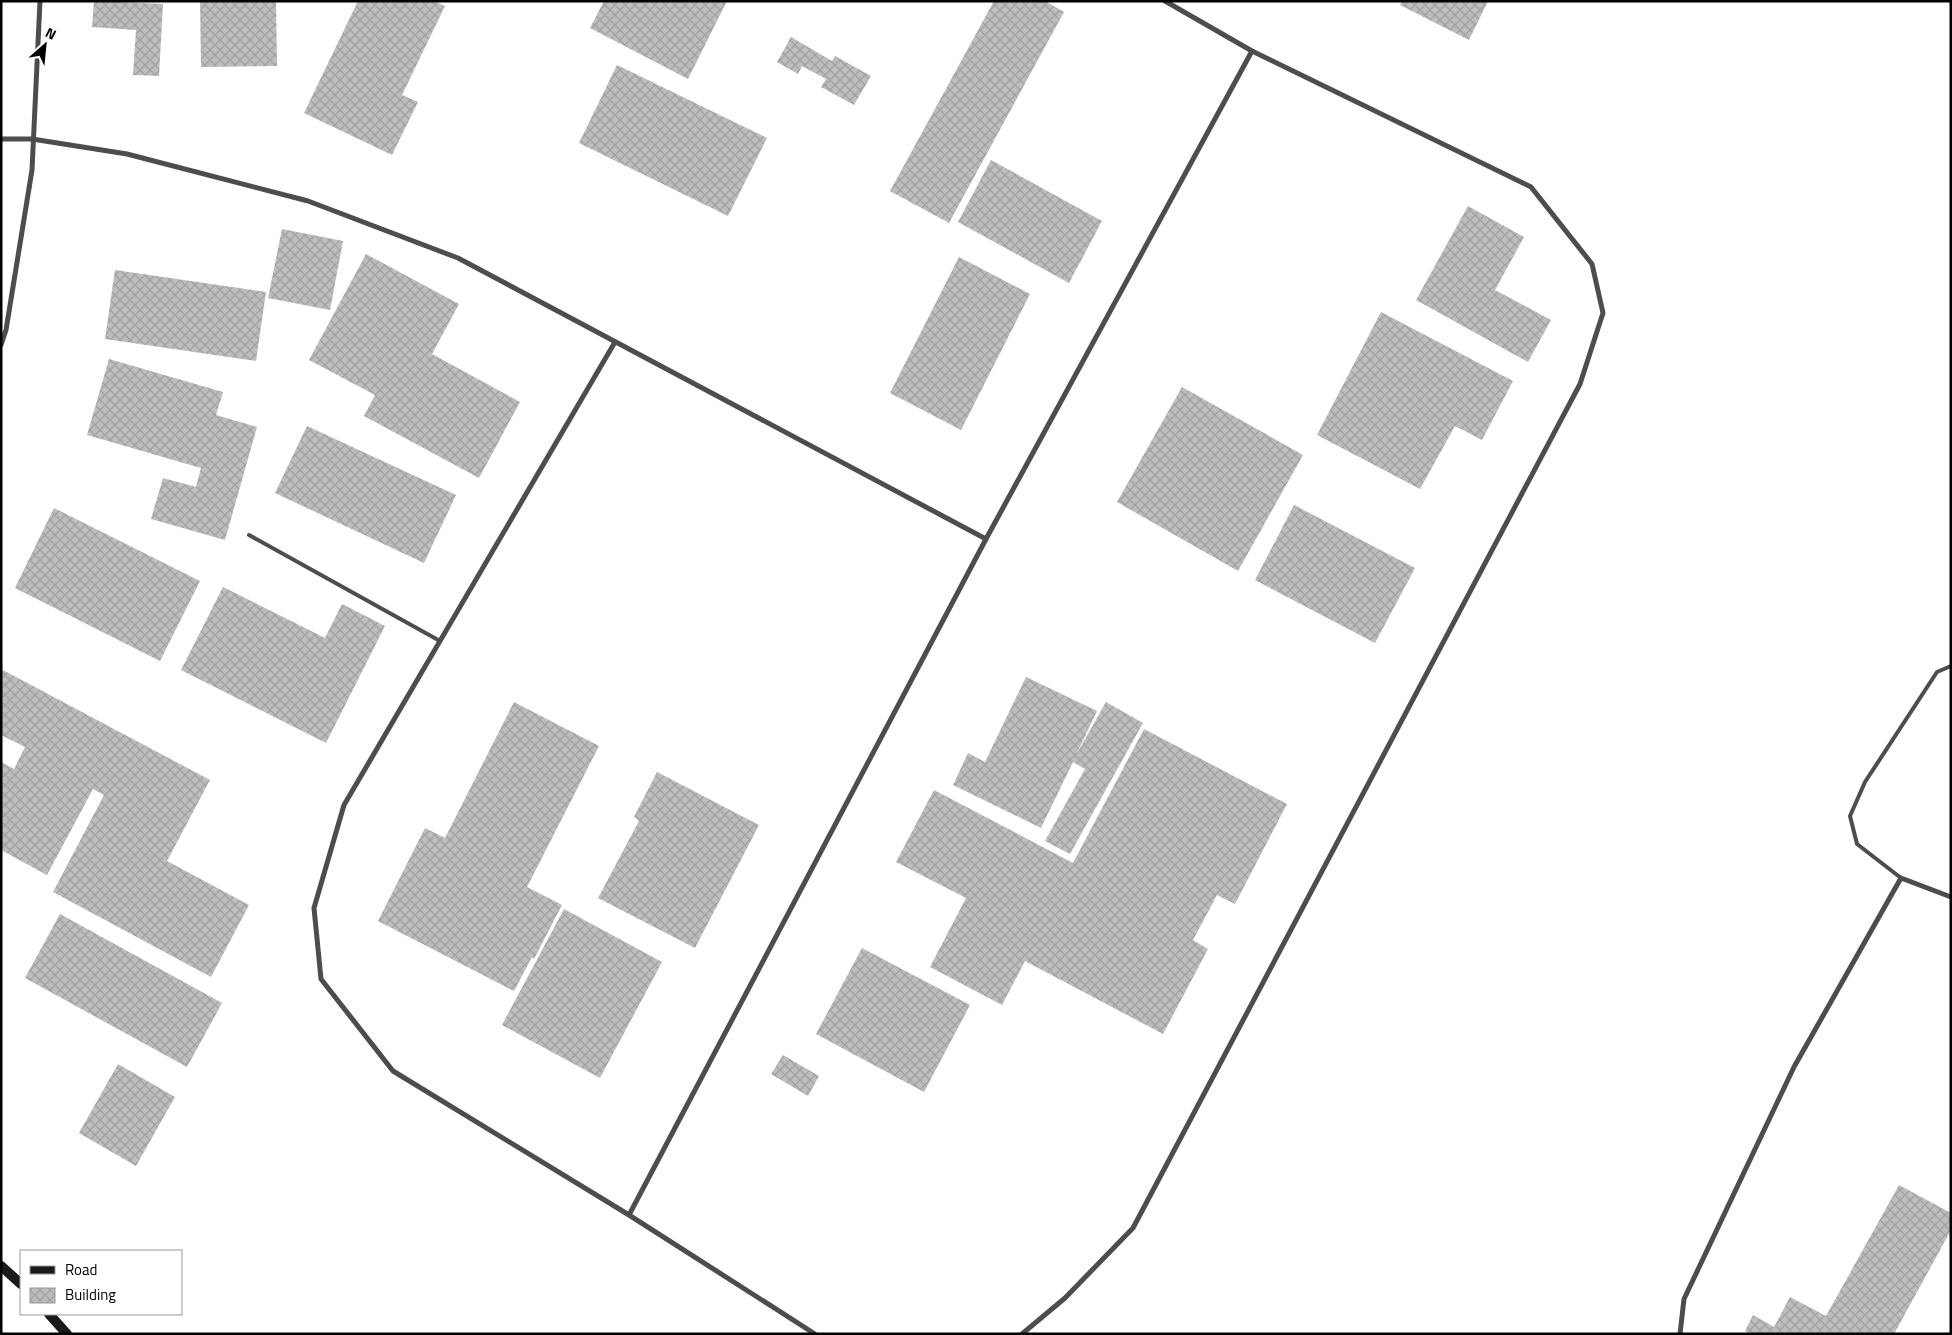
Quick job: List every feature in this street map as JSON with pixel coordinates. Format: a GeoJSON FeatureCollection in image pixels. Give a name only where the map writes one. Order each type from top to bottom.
{"type":"FeatureCollection","features":[{"type":"Feature","properties":{"kind":"street"},"geometry":{"type":"LineString","coordinates":[[1,345],[6,330],[32,170],[40,1]]}},
{"type":"Feature","properties":{"kind":"street"},"geometry":{"type":"LineString","coordinates":[[1022,1334],[1065,1298],[1133,1228],[1580,384],[1603,313],[1592,264],[1531,187],[1252,51],[1165,1]]}},
{"type":"Feature","properties":{"kind":"street"},"geometry":{"type":"LineString","coordinates":[[629,1215],[986,539],[1252,51]]}},
{"type":"Feature","properties":{"kind":"street"},"geometry":{"type":"LineString","coordinates":[[1,139],[32,139],[126,154],[308,201],[458,258],[986,539]]}},
{"type":"Feature","properties":{"kind":"street"},"geometry":{"type":"LineString","coordinates":[[615,342],[344,805],[314,908],[321,978],[393,1071],[629,1215],[815,1334]]}},
{"type":"Feature","properties":{"kind":"street"},"geometry":{"type":"LineString","coordinates":[[1680,1334],[1684,1299],[1794,1067],[1901,878],[1951,897]]}},
{"type":"Feature","properties":{"kind":"street"},"geometry":{"type":"LineString","coordinates":[[1,1266],[20,1283]]}},
{"type":"Feature","properties":{"kind":"street"},"geometry":{"type":"LineString","coordinates":[[50,1315],[67,1334]]}},
{"type":"Feature","properties":{"kind":"lane"},"geometry":{"type":"LineString","coordinates":[[249,535],[440,641]]}},
{"type":"Feature","properties":{"kind":"lane"},"geometry":{"type":"LineString","coordinates":[[1901,878],[1857,844],[1850,816],[1865,782],[1937,672],[1951,666]]}},
{"type":"Feature","properties":{"kind":"building"},"geometry":{"type":"Polygon","coordinates":[[[94,1],[163,4],[159,76],[133,75],[136,30],[92,27],[94,1]]]}},
{"type":"Feature","properties":{"kind":"building"},"geometry":{"type":"Polygon","coordinates":[[[200,1],[276,1],[277,66],[201,67],[200,1]]]}},
{"type":"Feature","properties":{"kind":"building"},"geometry":{"type":"Polygon","coordinates":[[[358,1],[434,1],[445,6],[402,95],[418,102],[392,155],[304,113],[358,1]]]}},
{"type":"Feature","properties":{"kind":"building"},"geometry":{"type":"Polygon","coordinates":[[[604,1],[727,1],[688,79],[590,28],[604,1]]]}},
{"type":"Feature","properties":{"kind":"building"},"geometry":{"type":"Polygon","coordinates":[[[994,1],[1045,1],[1064,12],[949,223],[890,191],[994,1]]]}},
{"type":"Feature","properties":{"kind":"building"},"geometry":{"type":"Polygon","coordinates":[[[1402,1],[1488,1],[1469,40],[1400,5],[1402,1]]]}},
{"type":"Feature","properties":{"kind":"building"},"geometry":{"type":"Polygon","coordinates":[[[791,37],[832,61],[835,56],[871,76],[854,105],[821,87],[826,79],[802,66],[798,74],[777,62],[791,37]]]}},
{"type":"Feature","properties":{"kind":"building"},"geometry":{"type":"Polygon","coordinates":[[[617,65],[767,138],[728,216],[579,143],[617,65]]]}},
{"type":"Feature","properties":{"kind":"building"},"geometry":{"type":"Polygon","coordinates":[[[991,160],[1102,221],[1069,283],[958,222],[991,160]]]}},
{"type":"Feature","properties":{"kind":"building"},"geometry":{"type":"Polygon","coordinates":[[[1468,206],[1524,237],[1495,290],[1551,320],[1528,362],[1416,300],[1468,206]]]}},
{"type":"Feature","properties":{"kind":"building"},"geometry":{"type":"Polygon","coordinates":[[[282,229],[343,241],[330,310],[268,298],[282,229]]]}},
{"type":"Feature","properties":{"kind":"building"},"geometry":{"type":"Polygon","coordinates":[[[366,254],[459,304],[432,354],[520,402],[479,478],[364,416],[375,395],[309,360],[366,254]]]}},
{"type":"Feature","properties":{"kind":"building"},"geometry":{"type":"Polygon","coordinates":[[[959,257],[1030,294],[961,430],[890,393],[959,257]]]}},
{"type":"Feature","properties":{"kind":"building"},"geometry":{"type":"Polygon","coordinates":[[[115,270],[266,292],[256,361],[105,339],[115,270]]]}},
{"type":"Feature","properties":{"kind":"building"},"geometry":{"type":"Polygon","coordinates":[[[1381,312],[1513,381],[1482,440],[1455,426],[1420,489],[1317,435],[1381,312]]]}},
{"type":"Feature","properties":{"kind":"building"},"geometry":{"type":"Polygon","coordinates":[[[109,359],[223,392],[216,415],[257,427],[225,540],[151,519],[163,478],[196,487],[201,468],[87,435],[109,359]]]}},
{"type":"Feature","properties":{"kind":"building"},"geometry":{"type":"Polygon","coordinates":[[[1182,387],[1303,455],[1238,571],[1117,502],[1182,387]]]}},
{"type":"Feature","properties":{"kind":"building"},"geometry":{"type":"Polygon","coordinates":[[[307,426],[456,495],[424,563],[275,493],[307,426]]]}},
{"type":"Feature","properties":{"kind":"building"},"geometry":{"type":"Polygon","coordinates":[[[1294,505],[1415,568],[1375,643],[1255,580],[1294,505]]]}},
{"type":"Feature","properties":{"kind":"building"},"geometry":{"type":"Polygon","coordinates":[[[54,508],[200,581],[160,661],[15,588],[54,508]]]}},
{"type":"Feature","properties":{"kind":"building"},"geometry":{"type":"Polygon","coordinates":[[[223,587],[325,638],[342,604],[385,626],[326,743],[181,670],[223,587]]]}},
{"type":"Feature","properties":{"kind":"building"},"geometry":{"type":"Polygon","coordinates":[[[1,669],[210,780],[167,861],[249,905],[211,977],[53,892],[104,795],[93,789],[47,875],[1,850],[1,762],[14,769],[25,747],[1,735],[1,669]]]}},
{"type":"Feature","properties":{"kind":"building"},"geometry":{"type":"Polygon","coordinates":[[[1026,677],[1097,711],[1076,755],[1106,702],[1143,723],[1070,854],[1045,841],[1085,769],[1073,762],[1041,828],[953,785],[968,753],[985,762],[1026,677]]]}},
{"type":"Feature","properties":{"kind":"building"},"geometry":{"type":"Polygon","coordinates":[[[514,702],[599,746],[527,887],[562,905],[534,959],[532,957],[514,991],[378,921],[425,828],[445,838],[514,702]]]}},
{"type":"Feature","properties":{"kind":"building"},"geometry":{"type":"Polygon","coordinates":[[[1144,729],[1287,804],[1235,904],[1217,895],[1193,940],[1208,949],[1163,1034],[1025,961],[1002,1005],[930,967],[966,898],[896,862],[934,790],[1073,863],[1144,729]]]}},
{"type":"Feature","properties":{"kind":"building"},"geometry":{"type":"Polygon","coordinates":[[[657,772],[759,825],[695,948],[598,898],[639,821],[634,817],[657,772]]]}},
{"type":"Feature","properties":{"kind":"building"},"geometry":{"type":"Polygon","coordinates":[[[564,909],[662,962],[600,1078],[502,1025],[564,909]]]}},
{"type":"Feature","properties":{"kind":"building"},"geometry":{"type":"Polygon","coordinates":[[[60,914],[222,1003],[187,1067],[25,978],[60,914]]]}},
{"type":"Feature","properties":{"kind":"building"},"geometry":{"type":"Polygon","coordinates":[[[862,948],[970,1005],[924,1092],[816,1034],[862,948]]]}},
{"type":"Feature","properties":{"kind":"building"},"geometry":{"type":"Polygon","coordinates":[[[783,1055],[819,1076],[808,1096],[771,1074],[783,1055]]]}},
{"type":"Feature","properties":{"kind":"building"},"geometry":{"type":"Polygon","coordinates":[[[118,1064],[175,1097],[136,1166],[79,1133],[118,1064]]]}},
{"type":"Feature","properties":{"kind":"building"},"geometry":{"type":"Polygon","coordinates":[[[1899,1185],[1951,1213],[1951,1230],[1894,1334],[1750,1334],[1745,1331],[1753,1315],[1774,1327],[1790,1297],[1826,1316],[1899,1185]]]}}]}
